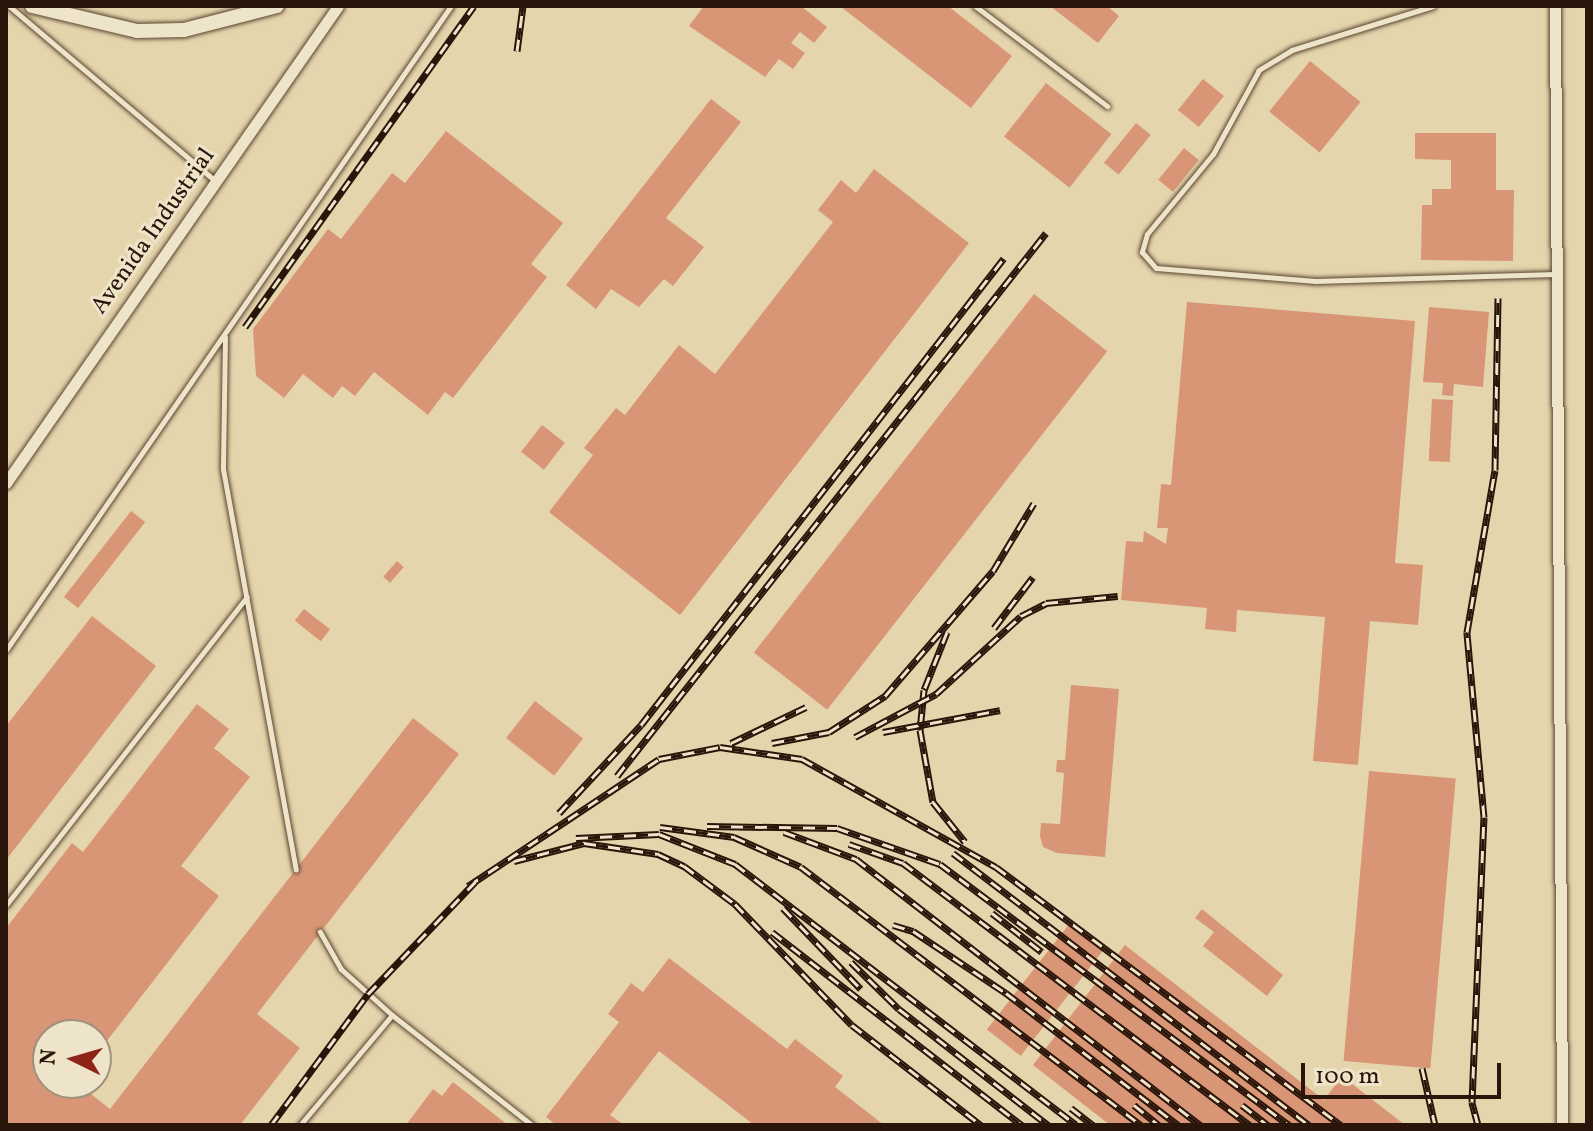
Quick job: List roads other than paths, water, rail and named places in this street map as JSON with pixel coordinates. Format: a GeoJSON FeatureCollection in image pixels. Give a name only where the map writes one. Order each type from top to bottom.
{"type":"FeatureCollection","features":[{"type":"Feature","properties":{"kind":"street"},"geometry":{"type":"LineString","coordinates":[[32,6],[93,26],[147,31],[225,23],[277,6]]}},
{"type":"Feature","properties":{"kind":"street","name":"Avenida Industrial"},"geometry":{"type":"LineString","coordinates":[[6,483],[338,6]]}},
{"type":"Feature","properties":{"kind":"street"},"geometry":{"type":"LineString","coordinates":[[1555,6],[1562,1125]]}},
{"type":"Feature","properties":{"kind":"lane"},"geometry":{"type":"LineString","coordinates":[[9,6],[215,181]]}},
{"type":"Feature","properties":{"kind":"lane"},"geometry":{"type":"LineString","coordinates":[[6,650],[451,6]]}},
{"type":"Feature","properties":{"kind":"lane"},"geometry":{"type":"LineString","coordinates":[[975,6],[1107,106]]}},
{"type":"Feature","properties":{"kind":"lane"},"geometry":{"type":"LineString","coordinates":[[1433,6],[1292,50],[1259,70],[1213,154],[1147,234],[1142,252],[1156,268],[1315,281],[1555,274]]}},
{"type":"Feature","properties":{"kind":"lane"},"geometry":{"type":"LineString","coordinates":[[225,336],[223,469],[296,869]]}},
{"type":"Feature","properties":{"kind":"lane"},"geometry":{"type":"LineString","coordinates":[[6,905],[248,597]]}},
{"type":"Feature","properties":{"kind":"lane"},"geometry":{"type":"LineString","coordinates":[[320,932],[341,969],[392,1015],[532,1125]]}},
{"type":"Feature","properties":{"kind":"lane"},"geometry":{"type":"LineString","coordinates":[[300,1125],[392,1015]]}},
{"type":"Feature","properties":{"kind":"railway"},"geometry":{"type":"LineString","coordinates":[[245,327],[474,6]]}},
{"type":"Feature","properties":{"kind":"railway"},"geometry":{"type":"LineString","coordinates":[[517,51],[523,6]]}},
{"type":"Feature","properties":{"kind":"railway"},"geometry":{"type":"LineString","coordinates":[[617,776],[1046,233]]}},
{"type":"Feature","properties":{"kind":"railway"},"geometry":{"type":"LineString","coordinates":[[559,813],[641,725],[1004,258]]}},
{"type":"Feature","properties":{"kind":"railway"},"geometry":{"type":"LineString","coordinates":[[1478,1125],[1472,1102],[1484,817],[1467,632],[1495,470],[1498,298]]}},
{"type":"Feature","properties":{"kind":"railway"},"geometry":{"type":"LineString","coordinates":[[772,743],[829,732],[885,696],[993,571],[1034,503]]}},
{"type":"Feature","properties":{"kind":"railway"},"geometry":{"type":"LineString","coordinates":[[994,628],[1033,577]]}},
{"type":"Feature","properties":{"kind":"railway"},"geometry":{"type":"LineString","coordinates":[[855,737],[936,694],[1021,616],[1046,603],[1118,596]]}},
{"type":"Feature","properties":{"kind":"railway"},"geometry":{"type":"LineString","coordinates":[[947,632],[924,690],[920,730],[933,802],[965,842]]}},
{"type":"Feature","properties":{"kind":"railway"},"geometry":{"type":"LineString","coordinates":[[731,743],[806,707]]}},
{"type":"Feature","properties":{"kind":"railway"},"geometry":{"type":"LineString","coordinates":[[883,732],[1000,710]]}},
{"type":"Feature","properties":{"kind":"railway"},"geometry":{"type":"LineString","coordinates":[[468,886],[659,759],[720,747],[802,759],[996,867],[1341,1125]]}},
{"type":"Feature","properties":{"kind":"railway"},"geometry":{"type":"LineString","coordinates":[[707,826],[837,828],[940,864],[1289,1125]]}},
{"type":"Feature","properties":{"kind":"railway"},"geometry":{"type":"LineString","coordinates":[[660,827],[734,837],[801,867],[1141,1125]]}},
{"type":"Feature","properties":{"kind":"railway"},"geometry":{"type":"LineString","coordinates":[[784,832],[856,859],[1200,1125]]}},
{"type":"Feature","properties":{"kind":"railway"},"geometry":{"type":"LineString","coordinates":[[576,838],[659,834],[735,864],[1076,1125]]}},
{"type":"Feature","properties":{"kind":"railway"},"geometry":{"type":"LineString","coordinates":[[514,861],[584,843],[658,854],[684,866],[735,904],[852,1025],[981,1125]]}},
{"type":"Feature","properties":{"kind":"railway"},"geometry":{"type":"LineString","coordinates":[[849,844],[903,863],[1250,1125]]}},
{"type":"Feature","properties":{"kind":"railway"},"geometry":{"type":"LineString","coordinates":[[953,853],[1309,1125]]}},
{"type":"Feature","properties":{"kind":"railway"},"geometry":{"type":"LineString","coordinates":[[271,1125],[368,994],[475,882]]}},
{"type":"Feature","properties":{"kind":"railway"},"geometry":{"type":"LineString","coordinates":[[783,908],[861,989]]}},
{"type":"Feature","properties":{"kind":"railway"},"geometry":{"type":"LineString","coordinates":[[992,913],[1042,952]]}},
{"type":"Feature","properties":{"kind":"railway"},"geometry":{"type":"LineString","coordinates":[[893,925],[913,931],[1006,993],[1178,1125]]}},
{"type":"Feature","properties":{"kind":"railway"},"geometry":{"type":"LineString","coordinates":[[772,932],[1022,1125]]}},
{"type":"Feature","properties":{"kind":"railway"},"geometry":{"type":"LineString","coordinates":[[851,962],[899,1009],[1048,1125]]}},
{"type":"Feature","properties":{"kind":"railway"},"geometry":{"type":"LineString","coordinates":[[1422,1068],[1435,1125]]}},
{"type":"Feature","properties":{"kind":"railway"},"geometry":{"type":"LineString","coordinates":[[1134,1105],[1159,1125]]}},
{"type":"Feature","properties":{"kind":"railway"},"geometry":{"type":"LineString","coordinates":[[1242,1105],[1268,1125]]}},
{"type":"Feature","properties":{"kind":"railway"},"geometry":{"type":"LineString","coordinates":[[1071,1108],[1093,1125]]}}]}
